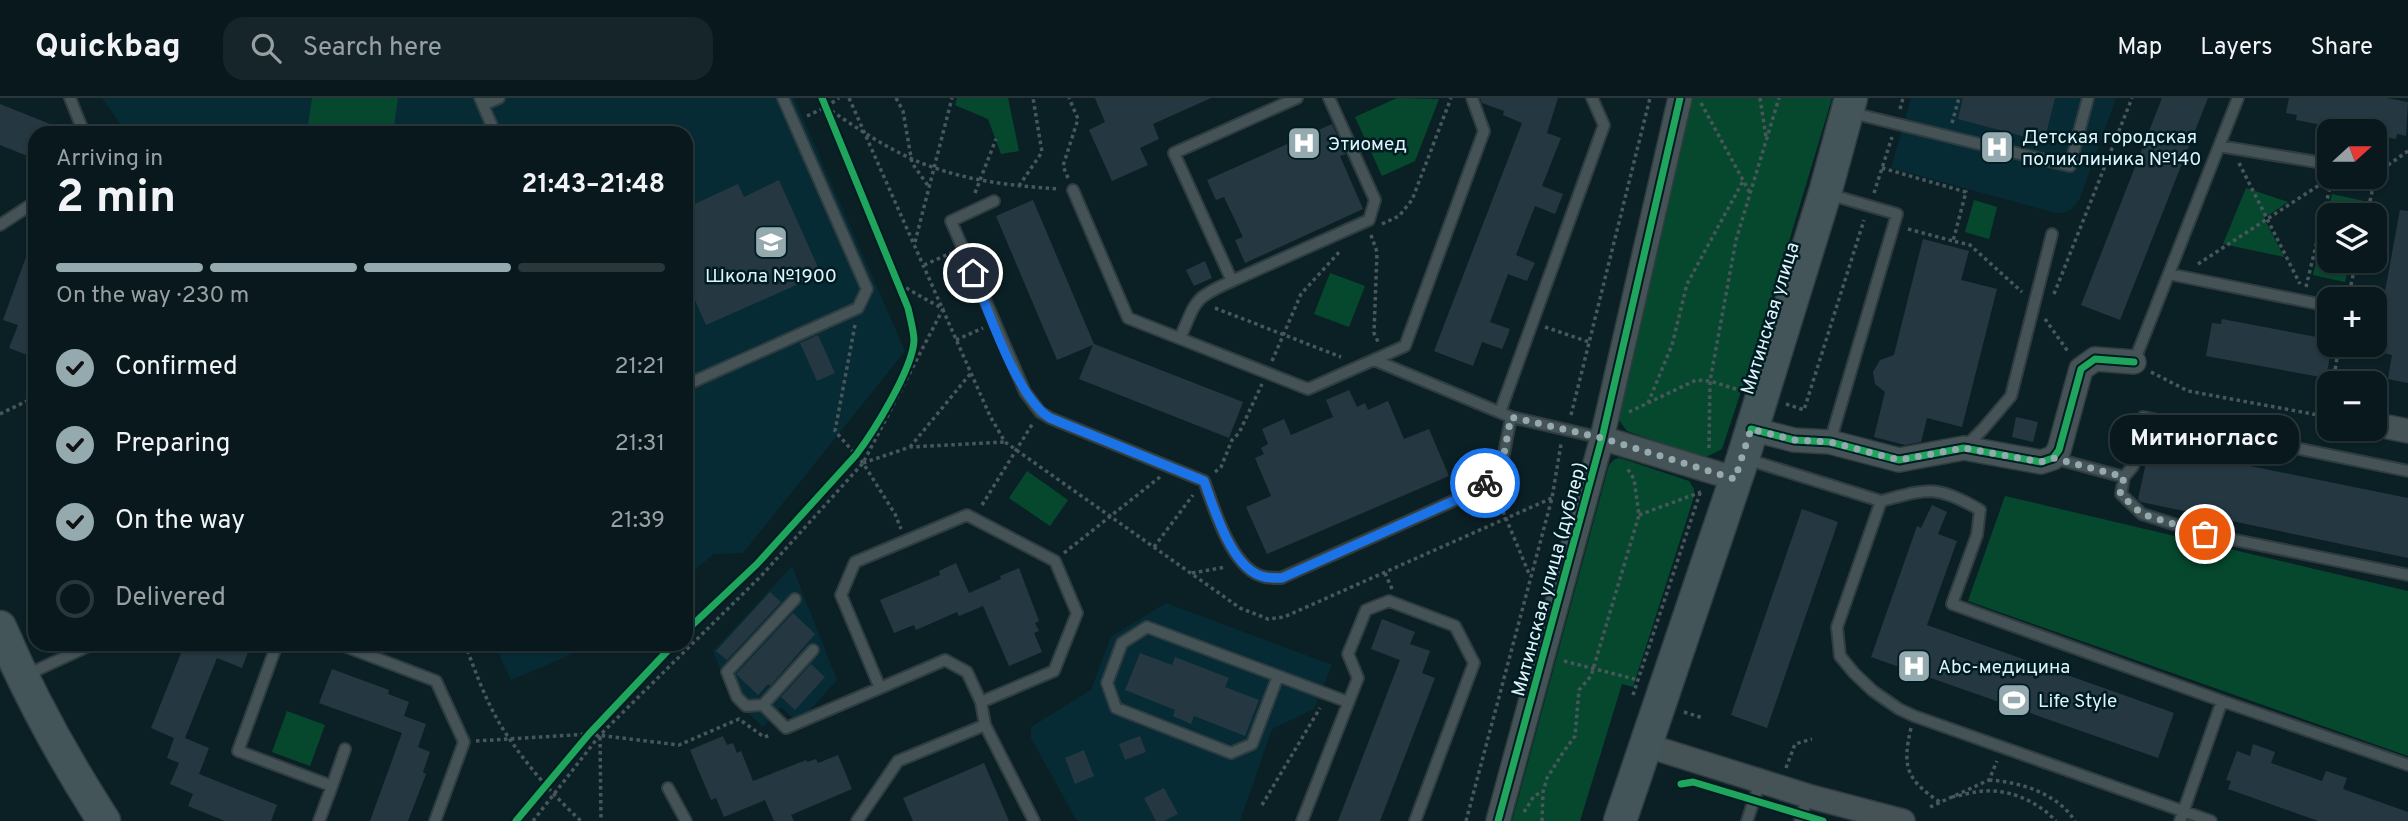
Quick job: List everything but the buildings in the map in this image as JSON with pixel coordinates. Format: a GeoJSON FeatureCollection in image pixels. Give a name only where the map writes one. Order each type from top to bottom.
{"type":"FeatureCollection","features":[{"type":"Feature","properties":{"kind":"main road","name":"Митинская улица"},"geometry":{"type":"LineString","coordinates":[[1620,821],[1743,455],[1825,193],[1849,105]]}},
{"type":"Feature","properties":{"kind":"main road"},"geometry":{"type":"LineString","coordinates":[[0,627],[22,677],[70,768],[104,821]]}},
{"type":"Feature","properties":{"kind":"street","name":"Митинская улица (дублер)"},"geometry":{"type":"LineString","coordinates":[[1498,821],[1602,438],[1680,98]]}},
{"type":"Feature","properties":{"kind":"street"},"geometry":{"type":"LineString","coordinates":[[1602,438],[1743,455],[1794,440],[1830,442],[1899,460],[1964,448],[2041,462],[2053,458],[2059,450],[2081,369],[2095,359],[2134,362]]}},
{"type":"Feature","properties":{"kind":"street"},"geometry":{"type":"LineString","coordinates":[[1645,746],[1808,796],[1903,821]]}},
{"type":"Feature","properties":{"kind":"lane"},"geometry":{"type":"LineString","coordinates":[[70,98],[81,126]]}},
{"type":"Feature","properties":{"kind":"lane"},"geometry":{"type":"LineString","coordinates":[[492,126],[481,102],[499,98]]}},
{"type":"Feature","properties":{"kind":"lane"},"geometry":{"type":"LineString","coordinates":[[693,382],[858,308],[867,289],[783,98]]}},
{"type":"Feature","properties":{"kind":"lane"},"geometry":{"type":"LineString","coordinates":[[1232,281],[1174,153],[1297,98]]}},
{"type":"Feature","properties":{"kind":"lane"},"geometry":{"type":"LineString","coordinates":[[1180,338],[1196,301],[1202,294],[1369,225],[1375,200],[1329,98]]}},
{"type":"Feature","properties":{"kind":"lane"},"geometry":{"type":"LineString","coordinates":[[1073,190],[1128,318],[1308,389],[1405,346],[1484,131],[1472,98]]}},
{"type":"Feature","properties":{"kind":"lane"},"geometry":{"type":"LineString","coordinates":[[1500,412],[1604,125],[1592,98]]}},
{"type":"Feature","properties":{"kind":"lane"},"geometry":{"type":"LineString","coordinates":[[1849,105],[1896,125],[2070,166],[2088,98]]}},
{"type":"Feature","properties":{"kind":"lane"},"geometry":{"type":"LineString","coordinates":[[2134,362],[2174,275],[2238,98]]}},
{"type":"Feature","properties":{"kind":"lane"},"geometry":{"type":"LineString","coordinates":[[2219,146],[2317,162]]}},
{"type":"Feature","properties":{"kind":"lane"},"geometry":{"type":"LineString","coordinates":[[1825,193],[1897,214],[1830,442]]}},
{"type":"Feature","properties":{"kind":"lane"},"geometry":{"type":"LineString","coordinates":[[995,201],[951,221],[1017,376],[1040,412],[1204,481],[1222,530],[1242,564],[1262,577],[1282,578],[1480,489],[1503,459],[1511,417]]}},
{"type":"Feature","properties":{"kind":"lane"},"geometry":{"type":"LineString","coordinates":[[0,225],[28,207]]}},
{"type":"Feature","properties":{"kind":"lane"},"geometry":{"type":"LineString","coordinates":[[1964,448],[2011,396],[2052,234]]}},
{"type":"Feature","properties":{"kind":"lane"},"geometry":{"type":"LineString","coordinates":[[2174,275],[2317,304]]}},
{"type":"Feature","properties":{"kind":"lane"},"geometry":{"type":"LineString","coordinates":[[1379,357],[1511,417],[1602,438]]}},
{"type":"Feature","properties":{"kind":"lane"},"geometry":{"type":"LineString","coordinates":[[2408,471],[2143,416],[2133,466],[2124,477],[2120,494],[2142,514],[2205,534],[2408,575]]}},
{"type":"Feature","properties":{"kind":"lane"},"geometry":{"type":"LineString","coordinates":[[1743,455],[1881,501],[1926,490],[1953,494],[1980,510],[1977,535],[1952,604],[2408,765]]}},
{"type":"Feature","properties":{"kind":"lane"},"geometry":{"type":"LineString","coordinates":[[2053,458],[2124,477]]}},
{"type":"Feature","properties":{"kind":"lane"},"geometry":{"type":"LineString","coordinates":[[2133,466],[2145,469]]}},
{"type":"Feature","properties":{"kind":"lane"},"geometry":{"type":"LineString","coordinates":[[1881,501],[1837,627],[1840,656],[1854,673],[1899,709],[1914,716],[2182,816],[2211,821]]}},
{"type":"Feature","properties":{"kind":"lane"},"geometry":{"type":"LineString","coordinates":[[880,688],[841,595],[855,562],[967,515],[1055,561],[1077,613],[1054,671],[981,702]]}},
{"type":"Feature","properties":{"kind":"lane"},"geometry":{"type":"LineString","coordinates":[[795,599],[727,672],[737,697],[746,706],[763,705],[814,650]]}},
{"type":"Feature","properties":{"kind":"lane"},"geometry":{"type":"LineString","coordinates":[[1302,821],[1358,678],[1348,653],[1366,610],[1390,601],[1455,626],[1474,663],[1415,821]]}},
{"type":"Feature","properties":{"kind":"lane"},"geometry":{"type":"LineString","coordinates":[[1278,676],[1252,744],[1231,753],[1116,708],[1107,683],[1122,643],[1147,628],[1278,676],[1348,702]]}},
{"type":"Feature","properties":{"kind":"lane"},"geometry":{"type":"LineString","coordinates":[[22,677],[78,651]]}},
{"type":"Feature","properties":{"kind":"lane"},"geometry":{"type":"LineString","coordinates":[[274,651],[238,751],[332,786]]}},
{"type":"Feature","properties":{"kind":"lane"},"geometry":{"type":"LineString","coordinates":[[357,651],[436,681],[464,742],[435,821]]}},
{"type":"Feature","properties":{"kind":"lane"},"geometry":{"type":"LineString","coordinates":[[763,705],[786,728],[944,660],[967,672],[981,702],[985,725],[1034,821]]}},
{"type":"Feature","properties":{"kind":"lane"},"geometry":{"type":"LineString","coordinates":[[2182,816],[2222,701]]}},
{"type":"Feature","properties":{"kind":"lane"},"geometry":{"type":"LineString","coordinates":[[857,821],[898,761],[985,725]]}},
{"type":"Feature","properties":{"kind":"lane"},"geometry":{"type":"LineString","coordinates":[[319,821],[345,750]]}},
{"type":"Feature","properties":{"kind":"lane"},"geometry":{"type":"LineString","coordinates":[[1747,821],[1760,782]]}},
{"type":"Feature","properties":{"kind":"lane"},"geometry":{"type":"LineString","coordinates":[[668,788],[686,821]]}},
{"type":"Feature","properties":{"kind":"lane"},"geometry":{"type":"LineString","coordinates":[[1800,821],[1808,796]]}},
{"type":"Feature","properties":{"kind":"path"},"geometry":{"type":"LineString","coordinates":[[822,98],[832,120]]}},
{"type":"Feature","properties":{"kind":"path"},"geometry":{"type":"LineString","coordinates":[[794,122],[839,98]]}},
{"type":"Feature","properties":{"kind":"path"},"geometry":{"type":"LineString","coordinates":[[849,98],[990,416],[1005,442],[1240,608],[1268,619],[1284,617],[1552,498]]}},
{"type":"Feature","properties":{"kind":"path"},"geometry":{"type":"LineString","coordinates":[[896,98],[903,111],[910,156],[917,173],[929,187]]}},
{"type":"Feature","properties":{"kind":"path"},"geometry":{"type":"LineString","coordinates":[[915,244],[952,98]]}},
{"type":"Feature","properties":{"kind":"path"},"geometry":{"type":"LineString","coordinates":[[1019,186],[1042,152],[1033,98]]}},
{"type":"Feature","properties":{"kind":"path"},"geometry":{"type":"LineString","coordinates":[[826,107],[866,135],[934,168],[980,180],[1073,190],[1063,166],[1078,119],[1069,98]]}},
{"type":"Feature","properties":{"kind":"path"},"geometry":{"type":"LineString","coordinates":[[1222,467],[1232,440],[1239,433],[1301,294],[1346,244],[1369,225],[1399,216],[1412,200],[1451,98]]}},
{"type":"Feature","properties":{"kind":"path"},"geometry":{"type":"LineString","coordinates":[[1466,821],[1552,498],[1563,429],[1571,415],[1650,98]]}},
{"type":"Feature","properties":{"kind":"path"},"geometry":{"type":"LineString","coordinates":[[1698,98],[1750,193]]}},
{"type":"Feature","properties":{"kind":"path"},"geometry":{"type":"LineString","coordinates":[[1760,98],[1766,139]]}},
{"type":"Feature","properties":{"kind":"path"},"geometry":{"type":"LineString","coordinates":[[1709,451],[1710,382],[1736,240],[1779,98]]}},
{"type":"Feature","properties":{"kind":"path"},"geometry":{"type":"LineString","coordinates":[[1786,404],[1804,410],[1903,98]]}},
{"type":"Feature","properties":{"kind":"path"},"geometry":{"type":"LineString","coordinates":[[1949,137],[1959,98]]}},
{"type":"Feature","properties":{"kind":"path"},"geometry":{"type":"LineString","coordinates":[[2050,305],[2132,98]]}},
{"type":"Feature","properties":{"kind":"path"},"geometry":{"type":"LineString","coordinates":[[966,214],[996,139]]}},
{"type":"Feature","properties":{"kind":"path"},"geometry":{"type":"LineString","coordinates":[[2232,149],[2305,293],[2329,189]]}},
{"type":"Feature","properties":{"kind":"path"},"geometry":{"type":"LineString","coordinates":[[1882,168],[1966,192],[1953,241],[1970,245],[2034,303],[2081,369]]}},
{"type":"Feature","properties":{"kind":"path"},"geometry":{"type":"LineString","coordinates":[[1647,403],[1672,345],[1687,284],[1743,181]]}},
{"type":"Feature","properties":{"kind":"path"},"geometry":{"type":"LineString","coordinates":[[2174,275],[2317,187]]}},
{"type":"Feature","properties":{"kind":"path"},"geometry":{"type":"LineString","coordinates":[[1369,225],[1377,252],[1374,333],[1379,357]]}},
{"type":"Feature","properties":{"kind":"path"},"geometry":{"type":"LineString","coordinates":[[924,265],[962,248]]}},
{"type":"Feature","properties":{"kind":"path"},"geometry":{"type":"LineString","coordinates":[[894,272],[904,296]]}},
{"type":"Feature","properties":{"kind":"path"},"geometry":{"type":"LineString","coordinates":[[899,284],[943,309]]}},
{"type":"Feature","properties":{"kind":"path"},"geometry":{"type":"LineString","coordinates":[[1196,301],[1362,365]]}},
{"type":"Feature","properties":{"kind":"path"},"geometry":{"type":"LineString","coordinates":[[858,308],[835,431],[863,463],[895,514],[906,541]]}},
{"type":"Feature","properties":{"kind":"path"},"geometry":{"type":"LineString","coordinates":[[693,643],[762,575],[863,463],[943,309]]}},
{"type":"Feature","properties":{"kind":"path"},"geometry":{"type":"LineString","coordinates":[[957,340],[994,323]]}},
{"type":"Feature","properties":{"kind":"path"},"geometry":{"type":"LineString","coordinates":[[1533,323],[1589,341]]}},
{"type":"Feature","properties":{"kind":"path"},"geometry":{"type":"LineString","coordinates":[[847,465],[870,437],[910,361],[912,350]]}},
{"type":"Feature","properties":{"kind":"path"},"geometry":{"type":"LineString","coordinates":[[2134,362],[2188,391],[2317,415]]}},
{"type":"Feature","properties":{"kind":"path"},"geometry":{"type":"LineString","coordinates":[[910,447],[971,373]]}},
{"type":"Feature","properties":{"kind":"path"},"geometry":{"type":"LineString","coordinates":[[1626,413],[1696,380],[1741,391]]}},
{"type":"Feature","properties":{"kind":"path"},"geometry":{"type":"LineString","coordinates":[[0,414],[28,400]]}},
{"type":"Feature","properties":{"kind":"path"},"geometry":{"type":"LineString","coordinates":[[974,519],[1040,412]]}},
{"type":"Feature","properties":{"kind":"path"},"geometry":{"type":"LineString","coordinates":[[1571,415],[1581,414]]}},
{"type":"Feature","properties":{"kind":"path"},"geometry":{"type":"LineString","coordinates":[[863,463],[910,447],[1005,442]]}},
{"type":"Feature","properties":{"kind":"path"},"geometry":{"type":"LineString","coordinates":[[1542,821],[1543,792],[1547,778],[1575,736],[1579,690],[1591,676],[1639,514],[1634,479],[1620,458]]}},
{"type":"Feature","properties":{"kind":"path"},"geometry":{"type":"LineString","coordinates":[[1067,551],[1171,467]]}},
{"type":"Feature","properties":{"kind":"path"},"geometry":{"type":"LineString","coordinates":[[1489,478],[1531,578]]}},
{"type":"Feature","properties":{"kind":"path"},"geometry":{"type":"LineString","coordinates":[[1154,547],[1204,481]]}},
{"type":"Feature","properties":{"kind":"path"},"geometry":{"type":"LineString","coordinates":[[1633,695],[1701,492],[1639,514]]}},
{"type":"Feature","properties":{"kind":"path"},"geometry":{"type":"LineString","coordinates":[[1191,573],[1242,564]]}},
{"type":"Feature","properties":{"kind":"path"},"geometry":{"type":"LineString","coordinates":[[468,651],[482,687],[508,738],[554,795],[581,821]]}},
{"type":"Feature","properties":{"kind":"path"},"geometry":{"type":"LineString","coordinates":[[533,821],[600,735],[685,651]]}},
{"type":"Feature","properties":{"kind":"path"},"geometry":{"type":"LineString","coordinates":[[1561,660],[1638,680]]}},
{"type":"Feature","properties":{"kind":"path"},"geometry":{"type":"LineString","coordinates":[[1262,806],[1326,694]]}},
{"type":"Feature","properties":{"kind":"path"},"geometry":{"type":"LineString","coordinates":[[1684,712],[1703,718]]}},
{"type":"Feature","properties":{"kind":"path"},"geometry":{"type":"LineString","coordinates":[[1914,716],[1905,754],[1911,776],[1922,791],[1940,802]]}},
{"type":"Feature","properties":{"kind":"path"},"geometry":{"type":"LineString","coordinates":[[464,742],[589,734],[679,745],[739,719],[764,737],[786,728]]}},
{"type":"Feature","properties":{"kind":"path"},"geometry":{"type":"LineString","coordinates":[[580,744],[598,724]]}},
{"type":"Feature","properties":{"kind":"path"},"geometry":{"type":"LineString","coordinates":[[600,735],[601,821]]}},
{"type":"Feature","properties":{"kind":"path"},"geometry":{"type":"LineString","coordinates":[[1786,770],[1795,744],[1812,739]]}},
{"type":"Feature","properties":{"kind":"path"},"geometry":{"type":"LineString","coordinates":[[1989,780],[2003,749]]}},
{"type":"Feature","properties":{"kind":"path"},"geometry":{"type":"LineString","coordinates":[[538,793],[554,774]]}},
{"type":"Feature","properties":{"kind":"path"},"geometry":{"type":"LineString","coordinates":[[1930,807],[1989,780],[2010,781],[2053,797],[2075,821]]}},
{"type":"Feature","properties":{"kind":"path"},"geometry":{"type":"LineString","coordinates":[[1951,797],[1991,791],[2022,797],[2047,811],[2056,821]]}},
{"type":"Feature","properties":{"kind":"path"},"geometry":{"type":"LineString","coordinates":[[1524,814],[1534,796],[1543,792]]}},
{"type":"Feature","properties":{"kind":"shaded area","name":"Школа №1900"},"geometry":{"type":"Polygon","coordinates":[[[102,98],[794,98],[905,351],[743,553],[714,554],[693,571],[693,126],[122,126],[102,98]]]}},
{"type":"Feature","properties":{"kind":"shaded area","name":"Детская городская поликлиника №140"},"geometry":{"type":"Polygon","coordinates":[[[1911,98],[2116,98],[2080,198],[2072,209],[2063,213],[1891,168],[1911,98]]]}},
{"type":"Feature","properties":{"kind":"shaded area"},"geometry":{"type":"Polygon","coordinates":[[[792,566],[837,680],[798,723],[781,707],[763,727],[732,698],[713,651],[792,566]]]}},
{"type":"Feature","properties":{"kind":"shaded area"},"geometry":{"type":"Polygon","coordinates":[[[1166,603],[1332,665],[1314,709],[1272,729],[1240,821],[1077,821],[1031,738],[1031,727],[1091,690],[1111,637],[1166,603]]]}},
{"type":"Feature","properties":{"kind":"shaded area"},"geometry":{"type":"Polygon","coordinates":[[[497,651],[579,651],[511,680],[497,651]]]}},
{"type":"Feature","properties":{"kind":"green space"},"geometry":{"type":"Polygon","coordinates":[[[312,98],[398,98],[394,126],[308,126],[312,98]]]}},
{"type":"Feature","properties":{"kind":"green space"},"geometry":{"type":"Polygon","coordinates":[[[957,98],[1008,98],[1019,151],[1001,154],[988,119],[955,105],[957,98]]]}},
{"type":"Feature","properties":{"kind":"green space"},"geometry":{"type":"Polygon","coordinates":[[[1397,98],[1439,99],[1415,161],[1382,176],[1355,117],[1397,98]]]}},
{"type":"Feature","properties":{"kind":"green space"},"geometry":{"type":"Polygon","coordinates":[[[1692,98],[1832,98],[1775,288],[1722,449],[1704,458],[1627,431],[1619,420],[1692,98]]]}},
{"type":"Feature","properties":{"kind":"green space"},"geometry":{"type":"Polygon","coordinates":[[[2246,188],[2288,202],[2264,218],[2284,257],[2223,244],[2246,188]]]}},
{"type":"Feature","properties":{"kind":"green space"},"geometry":{"type":"Polygon","coordinates":[[[2332,194],[2364,201],[2364,203],[2330,203],[2332,194]]]}},
{"type":"Feature","properties":{"kind":"green space"},"geometry":{"type":"Polygon","coordinates":[[[1974,200],[1997,207],[1989,239],[1965,232],[1974,200]]]}},
{"type":"Feature","properties":{"kind":"green space"},"geometry":{"type":"Polygon","coordinates":[[[2317,258],[2317,273],[2347,273],[2345,282],[2313,275],[2317,258]]]}},
{"type":"Feature","properties":{"kind":"green space"},"geometry":{"type":"Polygon","coordinates":[[[1330,273],[1365,286],[1349,327],[1314,314],[1330,273]]]}},
{"type":"Feature","properties":{"kind":"green space"},"geometry":{"type":"Polygon","coordinates":[[[1620,458],[1689,481],[1694,489],[1693,500],[1633,687],[1622,684],[1580,821],[1512,821],[1609,465],[1620,458]]]}},
{"type":"Feature","properties":{"kind":"green space"},"geometry":{"type":"Polygon","coordinates":[[[1027,471],[1068,500],[1050,526],[1009,498],[1027,471]]]}},
{"type":"Feature","properties":{"kind":"green space"},"geometry":{"type":"Polygon","coordinates":[[[2005,496],[2408,591],[2408,756],[1968,601],[2005,496]]]}},
{"type":"Feature","properties":{"kind":"green space"},"geometry":{"type":"Polygon","coordinates":[[[287,711],[325,725],[310,766],[272,752],[287,711]]]}},
{"type":"Feature","properties":{"kind":"cycle path"},"geometry":{"type":"LineString","coordinates":[[693,624],[757,564],[856,455],[891,400],[912,353],[914,337],[908,308],[822,98]]}},
{"type":"Feature","properties":{"kind":"cycle path"},"geometry":{"type":"LineString","coordinates":[[1498,821],[1602,438],[1680,98]]}},
{"type":"Feature","properties":{"kind":"cycle path"},"geometry":{"type":"LineString","coordinates":[[1751,429],[1794,440],[1830,442],[1899,460],[1964,448],[2041,462],[2053,458],[2059,450],[2081,369],[2095,359],[2134,362]]}},
{"type":"Feature","properties":{"kind":"cycle path"},"geometry":{"type":"LineString","coordinates":[[516,821],[589,734],[667,651]]}},
{"type":"Feature","properties":{"kind":"cycle path"},"geometry":{"type":"LineString","coordinates":[[1681,784],[1693,782],[1823,821]]}},
{"type":"Feature","properties":{"kind":"way so far"},"geometry":{"type":"LineString","coordinates":[[1485,483],[1503,459],[1511,417],[1602,438],[1735,479],[1751,429],[1794,440],[1830,442],[1899,460],[1964,448],[2041,462],[2053,458],[2124,477],[2120,494],[2142,514],[2205,534]]}},
{"type":"Feature","properties":{"kind":"place","name":"Этиомед"},"geometry":{"type":"Point","coordinates":[1304,143]}},
{"type":"Feature","properties":{"kind":"place","name":"Детская городская поликлиника №140"},"geometry":{"type":"Point","coordinates":[1997,147]}},
{"type":"Feature","properties":{"kind":"place","name":"Школа №1900"},"geometry":{"type":"Point","coordinates":[771,242]}},
{"type":"Feature","properties":{"kind":"place","name":"Митиногласс"},"geometry":{"type":"Point","coordinates":[2205,534]}},
{"type":"Feature","properties":{"kind":"place","name":"Abc-медицина"},"geometry":{"type":"Point","coordinates":[1914,666]}},
{"type":"Feature","properties":{"kind":"place","name":"Life Style"},"geometry":{"type":"Point","coordinates":[2014,700]}},
{"type":"Feature","properties":{"kind":"route"},"geometry":{"type":"LineString","coordinates":[[973,273],[1017,376],[1040,412],[1204,481],[1222,530],[1242,564],[1262,577],[1282,578],[1480,489],[1485,483]]}}]}
